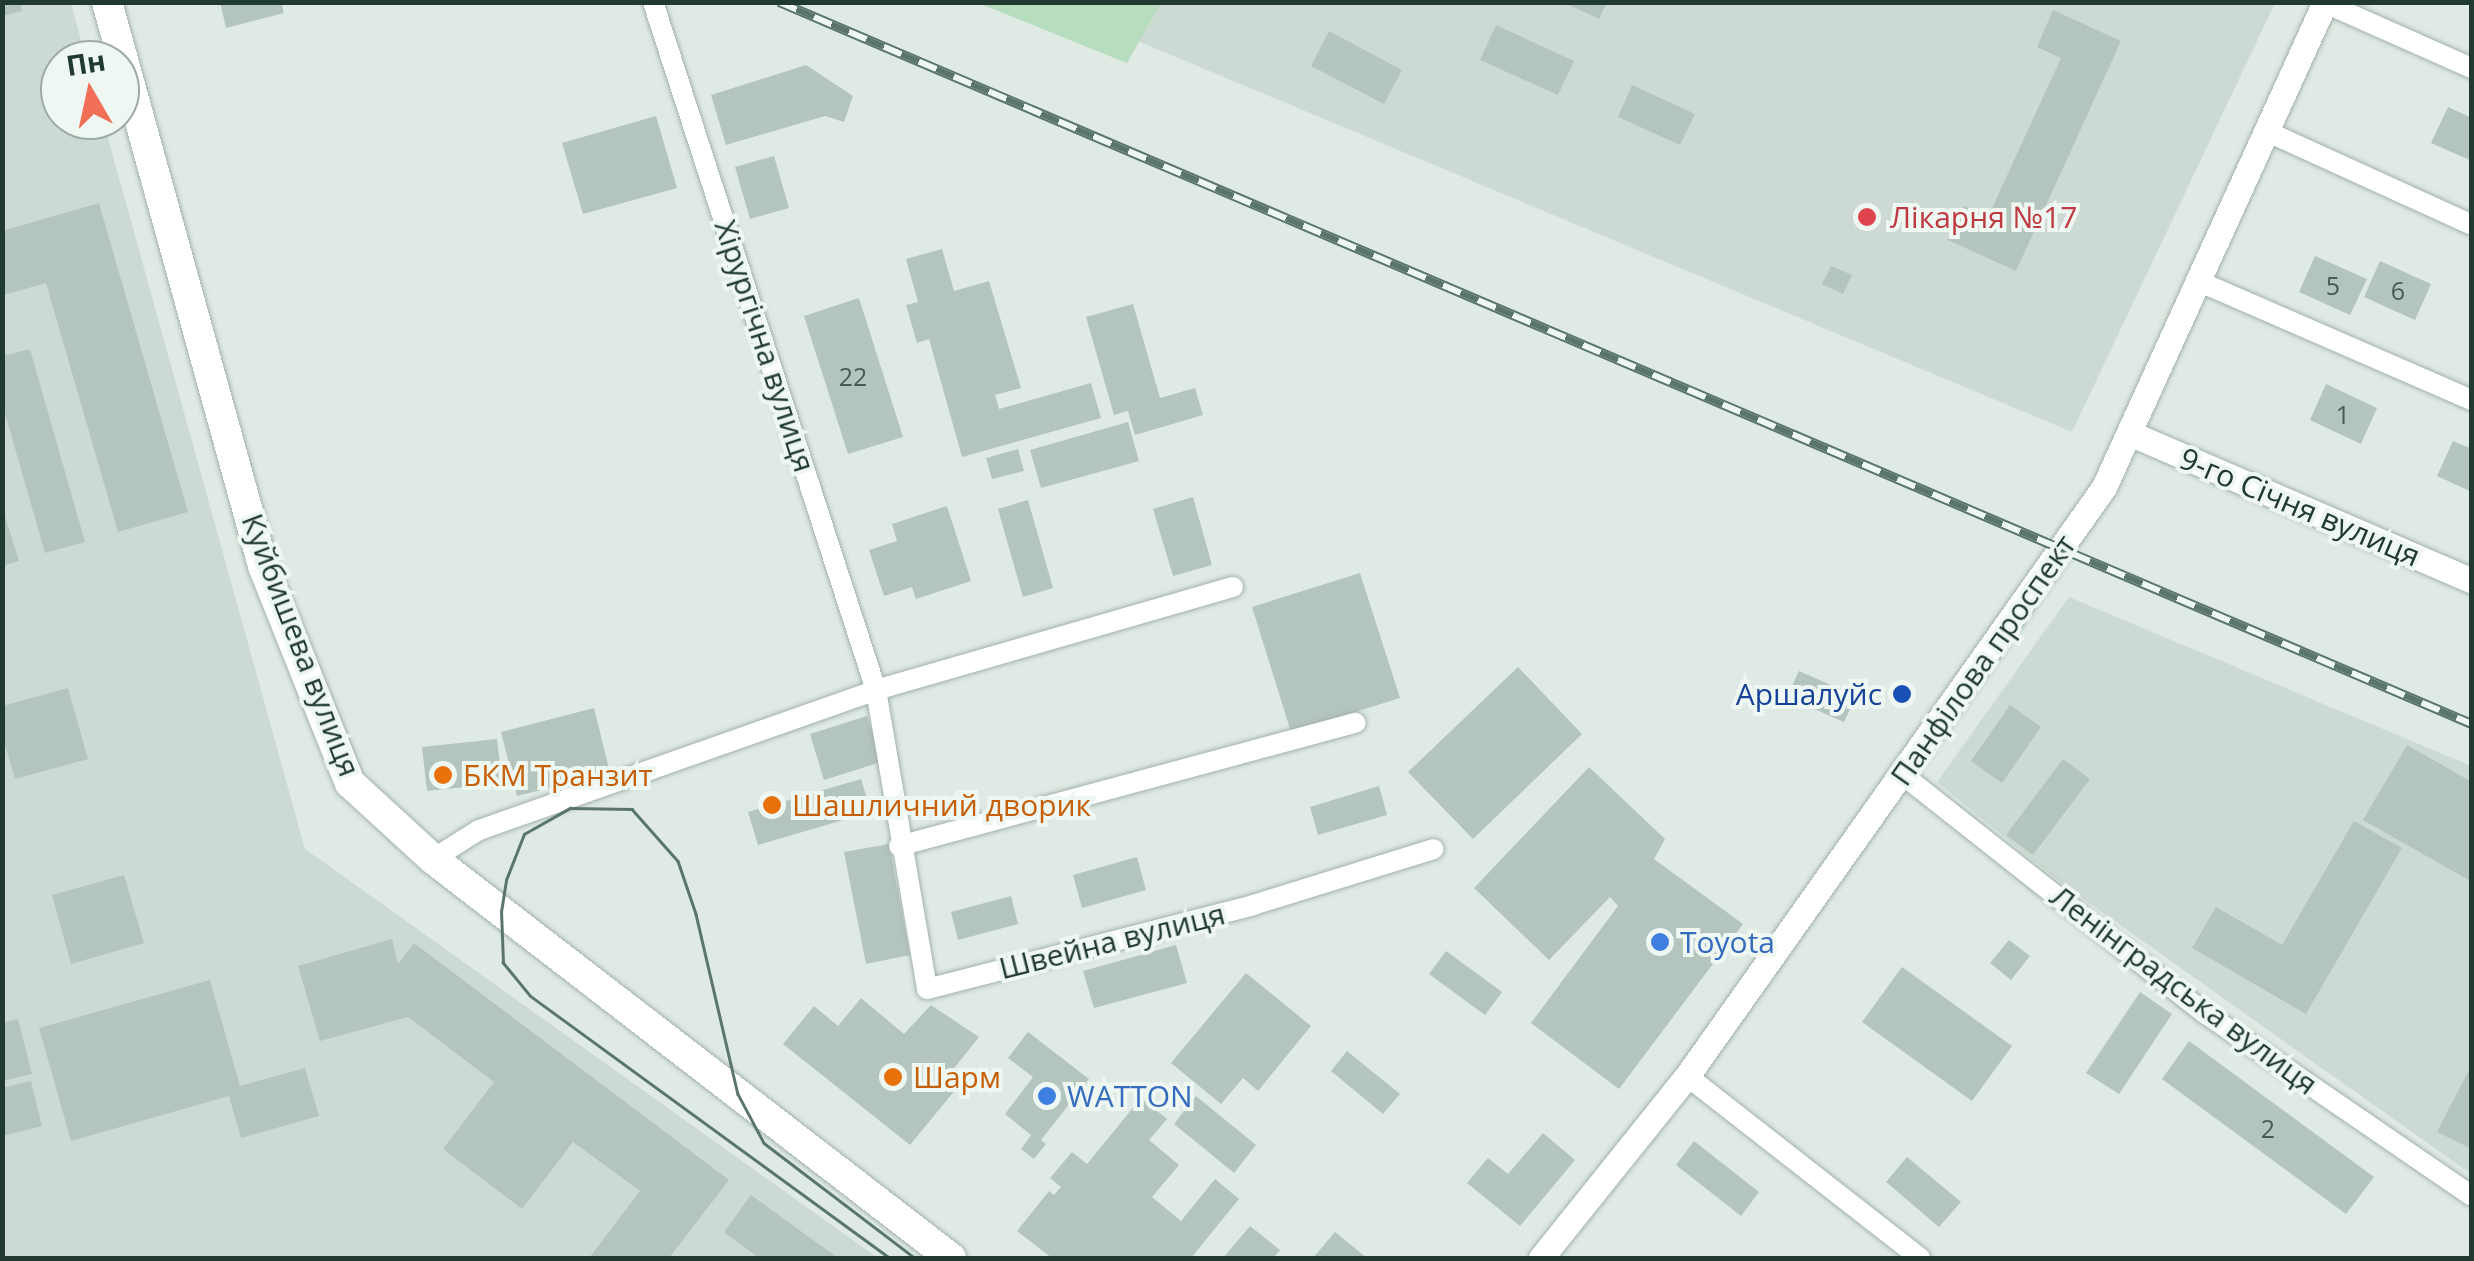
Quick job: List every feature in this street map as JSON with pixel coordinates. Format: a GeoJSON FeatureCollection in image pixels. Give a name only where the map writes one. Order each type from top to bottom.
{"type":"FeatureCollection","features":[{"type":"Feature","properties":{"kind":"main road","name":"Куйбишева вулиця"},"geometry":{"type":"LineString","coordinates":[[107,2],[263,566],[350,783],[433,859],[951,1258]]}},
{"type":"Feature","properties":{"kind":"street","name":"Хірургічна вулиця"},"geometry":{"type":"LineString","coordinates":[[654,2],[876,690]]}},
{"type":"Feature","properties":{"kind":"street"},"geometry":{"type":"LineString","coordinates":[[2325,3],[2472,68]]}},
{"type":"Feature","properties":{"kind":"street","name":"Панфілова проспект"},"geometry":{"type":"LineString","coordinates":[[1542,1258],[1687,1076],[1904,775],[2104,487],[2325,3]]}},
{"type":"Feature","properties":{"kind":"street"},"geometry":{"type":"LineString","coordinates":[[2266,131],[2472,225]]}},
{"type":"Feature","properties":{"kind":"street"},"geometry":{"type":"LineString","coordinates":[[2198,281],[2472,400]]}},
{"type":"Feature","properties":{"kind":"street","name":"9-го Січня вулиця"},"geometry":{"type":"LineString","coordinates":[[2129,433],[2472,580]]}},
{"type":"Feature","properties":{"kind":"street"},"geometry":{"type":"LineString","coordinates":[[433,859],[479,830],[876,690],[1233,587]]}},
{"type":"Feature","properties":{"kind":"street","name":"Швейна вулиця"},"geometry":{"type":"LineString","coordinates":[[876,690],[899,846],[927,988],[1253,905],[1434,849]]}},
{"type":"Feature","properties":{"kind":"street"},"geometry":{"type":"LineString","coordinates":[[899,846],[1356,723]]}},
{"type":"Feature","properties":{"kind":"street","name":"Ленінградська вулиця"},"geometry":{"type":"LineString","coordinates":[[1904,775],[2206,1014],[2472,1196]]}},
{"type":"Feature","properties":{"kind":"street"},"geometry":{"type":"LineString","coordinates":[[1687,1076],[1920,1258]]}},
{"type":"Feature","properties":{"kind":"shaded area"},"geometry":{"type":"Polygon","coordinates":[[[2,3],[71,3],[81,40],[40,40],[40,140],[109,140],[305,849],[878,1258],[3,1258],[2,3]]]}},
{"type":"Feature","properties":{"kind":"shaded area","name":"Лікарня №17"},"geometry":{"type":"Polygon","coordinates":[[[1047,3],[2275,3],[2072,432],[1047,3]]]}},
{"type":"Feature","properties":{"kind":"shaded area"},"geometry":{"type":"Polygon","coordinates":[[[2069,597],[2471,766],[2471,1174],[2061,883],[1937,782],[2069,597]]]}},
{"type":"Feature","properties":{"kind":"green space"},"geometry":{"type":"Polygon","coordinates":[[[1161,2],[1127,63],[978,3],[1161,2]]]}},
{"type":"Feature","properties":{"kind":"building"},"geometry":{"type":"Polygon","coordinates":[[[2,2],[20,2],[22,11],[2,16],[2,2]]]}},
{"type":"Feature","properties":{"kind":"building"},"geometry":{"type":"Polygon","coordinates":[[[220,2],[281,2],[284,13],[226,28],[220,2]]]}},
{"type":"Feature","properties":{"kind":"building"},"geometry":{"type":"Polygon","coordinates":[[[1563,2],[1607,2],[1599,19],[1563,2]]]}},
{"type":"Feature","properties":{"kind":"building"},"geometry":{"type":"Polygon","coordinates":[[[2053,10],[2121,41],[2016,271],[1948,240],[1964,206],[1988,217],[2061,58],[2037,47],[2053,10]]]}},
{"type":"Feature","properties":{"kind":"building"},"geometry":{"type":"Polygon","coordinates":[[[1496,25],[1574,61],[1558,95],[1480,60],[1496,25]]]}},
{"type":"Feature","properties":{"kind":"building"},"geometry":{"type":"Polygon","coordinates":[[[1329,31],[1402,70],[1384,104],[1311,66],[1329,31]]]}},
{"type":"Feature","properties":{"kind":"building"},"geometry":{"type":"Polygon","coordinates":[[[806,65],[853,96],[844,122],[825,116],[726,145],[711,95],[806,65]]]}},
{"type":"Feature","properties":{"kind":"building"},"geometry":{"type":"Polygon","coordinates":[[[1632,85],[1695,114],[1680,145],[1618,117],[1632,85]]]}},
{"type":"Feature","properties":{"kind":"building"},"geometry":{"type":"Polygon","coordinates":[[[2448,107],[2472,118],[2472,161],[2431,143],[2448,107]]]}},
{"type":"Feature","properties":{"kind":"building"},"geometry":{"type":"Polygon","coordinates":[[[656,116],[677,188],[583,214],[562,143],[656,116]]]}},
{"type":"Feature","properties":{"kind":"building"},"geometry":{"type":"Polygon","coordinates":[[[774,156],[789,208],[750,219],[735,167],[774,156]]]}},
{"type":"Feature","properties":{"kind":"building"},"geometry":{"type":"Polygon","coordinates":[[[99,203],[188,512],[118,532],[46,283],[4,295],[2,290],[2,231],[99,203]]]}},
{"type":"Feature","properties":{"kind":"building"},"geometry":{"type":"Polygon","coordinates":[[[942,249],[954,291],[989,281],[1021,388],[995,395],[999,409],[1091,383],[1101,418],[962,457],[929,339],[917,343],[906,305],[918,302],[906,259],[942,249]]]}},
{"type":"Feature","properties":{"kind":"building"},"geometry":{"type":"Polygon","coordinates":[[[2315,256],[2367,279],[2350,315],[2299,292],[2315,256]]]}},
{"type":"Feature","properties":{"kind":"building"},"geometry":{"type":"Polygon","coordinates":[[[2380,261],[2431,284],[2415,320],[2364,297],[2380,261]]]}},
{"type":"Feature","properties":{"kind":"building"},"geometry":{"type":"Polygon","coordinates":[[[1831,266],[1852,275],[1843,294],[1822,284],[1831,266]]]}},
{"type":"Feature","properties":{"kind":"building"},"geometry":{"type":"Polygon","coordinates":[[[859,298],[903,437],[848,454],[804,316],[859,298]]]}},
{"type":"Feature","properties":{"kind":"building"},"geometry":{"type":"Polygon","coordinates":[[[1133,304],[1160,398],[1195,388],[1203,415],[1135,435],[1128,411],[1114,415],[1086,317],[1133,304]]]}},
{"type":"Feature","properties":{"kind":"building"},"geometry":{"type":"Polygon","coordinates":[[[30,349],[85,542],[45,553],[2,403],[2,356],[30,349]]]}},
{"type":"Feature","properties":{"kind":"building"},"geometry":{"type":"Polygon","coordinates":[[[2326,384],[2377,408],[2361,444],[2310,420],[2326,384]]]}},
{"type":"Feature","properties":{"kind":"building"},"geometry":{"type":"Polygon","coordinates":[[[1128,422],[1139,461],[1041,488],[1030,450],[1128,422]]]}},
{"type":"Feature","properties":{"kind":"building"},"geometry":{"type":"Polygon","coordinates":[[[2453,441],[2472,449],[2472,492],[2437,476],[2453,441]]]}},
{"type":"Feature","properties":{"kind":"building"},"geometry":{"type":"Polygon","coordinates":[[[1018,449],[1024,471],[992,479],[986,458],[1018,449]]]}},
{"type":"Feature","properties":{"kind":"building"},"geometry":{"type":"Polygon","coordinates":[[[1193,497],[1212,565],[1173,576],[1153,509],[1193,497]]]}},
{"type":"Feature","properties":{"kind":"building"},"geometry":{"type":"Polygon","coordinates":[[[1028,500],[1053,588],[1023,597],[998,509],[1028,500]]]}},
{"type":"Feature","properties":{"kind":"building"},"geometry":{"type":"Polygon","coordinates":[[[947,506],[971,581],[916,599],[912,587],[884,596],[869,550],[897,541],[892,524],[947,506]]]}},
{"type":"Feature","properties":{"kind":"building"},"geometry":{"type":"Polygon","coordinates":[[[2,507],[19,561],[2,566],[2,507]]]}},
{"type":"Feature","properties":{"kind":"building"},"geometry":{"type":"Polygon","coordinates":[[[1360,573],[1400,698],[1291,732],[1252,607],[1360,573]]]}},
{"type":"Feature","properties":{"kind":"building"},"geometry":{"type":"Polygon","coordinates":[[[1518,667],[1582,734],[1473,839],[1408,772],[1518,667]]]}},
{"type":"Feature","properties":{"kind":"building"},"geometry":{"type":"Polygon","coordinates":[[[1799,671],[1856,696],[1844,722],[1787,697],[1799,671]]]}},
{"type":"Feature","properties":{"kind":"building"},"geometry":{"type":"Polygon","coordinates":[[[68,688],[88,759],[15,779],[2,735],[2,706],[68,688]]]}},
{"type":"Feature","properties":{"kind":"building"},"geometry":{"type":"Polygon","coordinates":[[[2010,705],[2041,727],[2002,783],[1971,761],[2010,705]]]}},
{"type":"Feature","properties":{"kind":"building"},"geometry":{"type":"Polygon","coordinates":[[[594,708],[610,773],[517,796],[501,732],[594,708]]]}},
{"type":"Feature","properties":{"kind":"building"},"geometry":{"type":"Polygon","coordinates":[[[867,716],[881,762],[824,780],[810,734],[867,716]]]}},
{"type":"Feature","properties":{"kind":"building"},"geometry":{"type":"Polygon","coordinates":[[[497,739],[502,783],[427,791],[422,747],[497,739]]]}},
{"type":"Feature","properties":{"kind":"building"},"geometry":{"type":"Polygon","coordinates":[[[2407,745],[2472,782],[2472,882],[2363,820],[2407,745]]]}},
{"type":"Feature","properties":{"kind":"building"},"geometry":{"type":"Polygon","coordinates":[[[2063,759],[2090,779],[2033,855],[2006,835],[2063,759]]]}},
{"type":"Feature","properties":{"kind":"building","name":"Toyota"},"geometry":{"type":"Polygon","coordinates":[[[1589,767],[1665,839],[1654,859],[1743,924],[1619,1089],[1531,1023],[1618,906],[1610,897],[1549,960],[1474,888],[1589,767]]]}},
{"type":"Feature","properties":{"kind":"building"},"geometry":{"type":"Polygon","coordinates":[[[861,779],[871,812],[758,845],[748,812],[861,779]]]}},
{"type":"Feature","properties":{"kind":"building"},"geometry":{"type":"Polygon","coordinates":[[[1379,786],[1387,815],[1318,835],[1310,807],[1379,786]]]}},
{"type":"Feature","properties":{"kind":"building"},"geometry":{"type":"Polygon","coordinates":[[[2354,821],[2402,848],[2306,1014],[2192,948],[2216,907],[2282,945],[2354,821]]]}},
{"type":"Feature","properties":{"kind":"building"},"geometry":{"type":"Polygon","coordinates":[[[889,844],[910,955],[866,964],[844,852],[889,844]]]}},
{"type":"Feature","properties":{"kind":"building"},"geometry":{"type":"Polygon","coordinates":[[[1137,857],[1146,890],[1082,908],[1073,875],[1137,857]]]}},
{"type":"Feature","properties":{"kind":"building"},"geometry":{"type":"Polygon","coordinates":[[[124,875],[144,943],[71,964],[52,895],[124,875]]]}},
{"type":"Feature","properties":{"kind":"building"},"geometry":{"type":"Polygon","coordinates":[[[1011,896],[1018,924],[958,940],[951,912],[1011,896]]]}},
{"type":"Feature","properties":{"kind":"building"},"geometry":{"type":"Polygon","coordinates":[[[392,939],[398,964],[414,943],[729,1180],[669,1258],[589,1258],[640,1191],[573,1142],[522,1209],[443,1149],[494,1082],[408,1017],[320,1041],[298,966],[392,939]]]}},
{"type":"Feature","properties":{"kind":"building"},"geometry":{"type":"Polygon","coordinates":[[[2009,940],[2030,956],[2011,980],[1990,963],[2009,940]]]}},
{"type":"Feature","properties":{"kind":"building"},"geometry":{"type":"Polygon","coordinates":[[[1176,945],[1187,983],[1094,1008],[1083,971],[1176,945]]]}},
{"type":"Feature","properties":{"kind":"building"},"geometry":{"type":"Polygon","coordinates":[[[1446,951],[1502,992],[1485,1015],[1429,974],[1446,951]]]}},
{"type":"Feature","properties":{"kind":"building"},"geometry":{"type":"Polygon","coordinates":[[[1902,967],[2012,1046],[1972,1101],[1862,1022],[1902,967]]]}},
{"type":"Feature","properties":{"kind":"building"},"geometry":{"type":"Polygon","coordinates":[[[1246,973],[1311,1026],[1258,1091],[1243,1078],[1221,1104],[1171,1063],[1246,973]]]}},
{"type":"Feature","properties":{"kind":"building"},"geometry":{"type":"Polygon","coordinates":[[[210,980],[240,1086],[305,1068],[319,1116],[241,1138],[229,1096],[71,1141],[39,1028],[210,980]]]}},
{"type":"Feature","properties":{"kind":"building"},"geometry":{"type":"Polygon","coordinates":[[[2140,992],[2172,1014],[2119,1094],[2086,1073],[2140,992]]]}},
{"type":"Feature","properties":{"kind":"building"},"geometry":{"type":"Polygon","coordinates":[[[861,998],[904,1034],[931,1005],[979,1037],[951,1072],[961,1083],[910,1145],[783,1044],[814,1006],[838,1026],[861,998]]]}},
{"type":"Feature","properties":{"kind":"building"},"geometry":{"type":"Polygon","coordinates":[[[18,1019],[32,1074],[2,1081],[2,1023],[18,1019]]]}},
{"type":"Feature","properties":{"kind":"building","name":"WATTON"},"geometry":{"type":"Polygon","coordinates":[[[1028,1032],[1089,1079],[1041,1140],[1046,1144],[1034,1159],[1021,1149],[1031,1135],[1005,1114],[1033,1077],[1008,1058],[1028,1032]]]}},
{"type":"Feature","properties":{"kind":"building"},"geometry":{"type":"Polygon","coordinates":[[[2189,1041],[2374,1177],[2346,1214],[2162,1079],[2189,1041]]]}},
{"type":"Feature","properties":{"kind":"building"},"geometry":{"type":"Polygon","coordinates":[[[1347,1051],[1400,1094],[1383,1114],[1331,1071],[1347,1051]]]}},
{"type":"Feature","properties":{"kind":"building"},"geometry":{"type":"Polygon","coordinates":[[[2472,1064],[2472,1149],[2437,1132],[2472,1064]]]}},
{"type":"Feature","properties":{"kind":"building"},"geometry":{"type":"Polygon","coordinates":[[[31,1081],[42,1126],[2,1136],[2,1088],[31,1081]]]}},
{"type":"Feature","properties":{"kind":"building"},"geometry":{"type":"Polygon","coordinates":[[[1196,1096],[1256,1145],[1234,1173],[1174,1124],[1196,1096]]]}},
{"type":"Feature","properties":{"kind":"building"},"geometry":{"type":"Polygon","coordinates":[[[1141,1098],[1167,1119],[1149,1140],[1179,1165],[1152,1197],[1181,1221],[1215,1179],[1239,1199],[1191,1258],[1052,1258],[1017,1231],[1049,1191],[1054,1195],[1061,1187],[1050,1178],[1072,1152],[1087,1164],[1141,1098]]]}},
{"type":"Feature","properties":{"kind":"building"},"geometry":{"type":"Polygon","coordinates":[[[1543,1133],[1575,1160],[1520,1226],[1467,1183],[1488,1158],[1508,1174],[1543,1133]]]}},
{"type":"Feature","properties":{"kind":"building"},"geometry":{"type":"Polygon","coordinates":[[[1694,1141],[1759,1192],[1741,1216],[1676,1165],[1694,1141]]]}},
{"type":"Feature","properties":{"kind":"building"},"geometry":{"type":"Polygon","coordinates":[[[1907,1157],[1961,1202],[1939,1227],[1886,1182],[1907,1157]]]}},
{"type":"Feature","properties":{"kind":"building"},"geometry":{"type":"Polygon","coordinates":[[[751,1195],[838,1258],[759,1258],[724,1232],[751,1195]]]}},
{"type":"Feature","properties":{"kind":"building"},"geometry":{"type":"Polygon","coordinates":[[[1250,1226],[1280,1250],[1273,1258],[1223,1258],[1250,1226]]]}},
{"type":"Feature","properties":{"kind":"building"},"geometry":{"type":"Polygon","coordinates":[[[1335,1232],[1367,1258],[1313,1258],[1335,1232]]]}},
{"type":"Feature","properties":{"kind":"tram line"},"geometry":{"type":"LineString","coordinates":[[889,1258],[530,996],[503,963],[501,912],[506,880],[524,834],[570,808],[632,809],[678,861],[696,914],[738,1094],[764,1143],[915,1258]]}},
{"type":"Feature","properties":{"kind":"railway"},"geometry":{"type":"LineString","coordinates":[[779,2],[2472,724]]}},
{"type":"Feature","properties":{"kind":"place","name":"Лікарня №17"},"geometry":{"type":"Point","coordinates":[1867,217]}},
{"type":"Feature","properties":{"kind":"place","name":"Аршалуйс"},"geometry":{"type":"Point","coordinates":[1902,694]}},
{"type":"Feature","properties":{"kind":"place","name":"БКМ Транзит"},"geometry":{"type":"Point","coordinates":[443,775]}},
{"type":"Feature","properties":{"kind":"place","name":"Шашличний дворик"},"geometry":{"type":"Point","coordinates":[772,805]}},
{"type":"Feature","properties":{"kind":"place","name":"Toyota"},"geometry":{"type":"Point","coordinates":[1660,942]}},
{"type":"Feature","properties":{"kind":"place","name":"Шарм"},"geometry":{"type":"Point","coordinates":[893,1077]}},
{"type":"Feature","properties":{"kind":"place","name":"WATTON"},"geometry":{"type":"Point","coordinates":[1047,1096]}}]}
